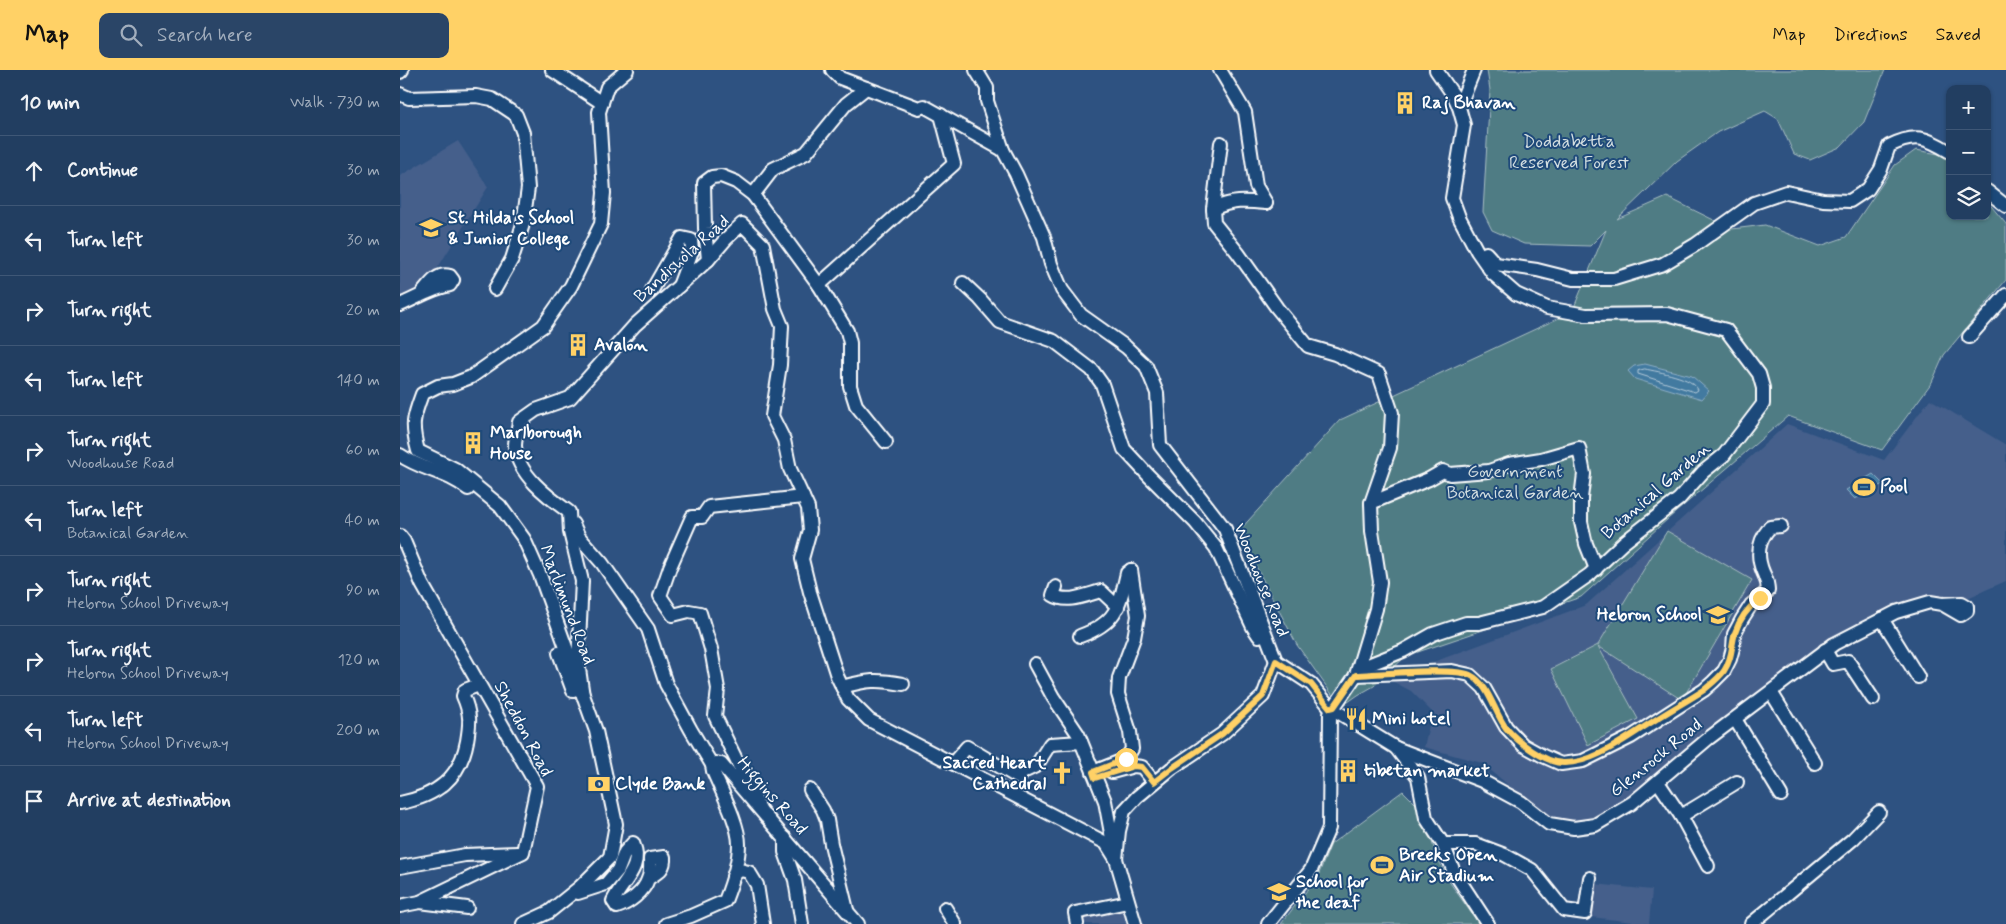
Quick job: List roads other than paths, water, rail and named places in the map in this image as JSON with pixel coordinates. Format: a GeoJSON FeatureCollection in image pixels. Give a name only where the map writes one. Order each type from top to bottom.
{"type":"FeatureCollection","features":[{"type":"Feature","properties":{"kind":"street"},"geometry":{"type":"LineString","coordinates":[[552,70],[602,103]]}},
{"type":"Feature","properties":{"kind":"street","name":"Marlimund Road"},"geometry":{"type":"LineString","coordinates":[[523,924],[549,912],[580,887],[610,857],[616,824],[596,740],[596,730],[540,575],[524,539],[500,506],[463,475],[455,469],[418,451],[413,434],[414,417],[422,394],[438,386],[453,384],[471,377],[543,326],[571,286],[601,224],[604,193],[599,112],[607,87],[627,70]]}},
{"type":"Feature","properties":{"kind":"street"},"geometry":{"type":"LineString","coordinates":[[832,70],[840,78],[919,108],[924,106],[1004,150]]}},
{"type":"Feature","properties":{"kind":"street","name":"Woodhouse Road"},"geometry":{"type":"LineString","coordinates":[[976,70],[987,88],[987,101],[1004,150],[1044,237],[1062,290],[1081,315],[1126,347],[1146,366],[1158,393],[1160,445],[1225,529],[1276,661],[1311,684],[1332,710],[1396,748]]}},
{"type":"Feature","properties":{"kind":"street"},"geometry":{"type":"LineString","coordinates":[[1213,209],[1227,202],[1266,203],[1256,186],[1245,112],[1220,70]]}},
{"type":"Feature","properties":{"kind":"street"},"geometry":{"type":"LineString","coordinates":[[1436,70],[1459,107],[1464,125],[1452,198],[1466,231],[1496,264],[1537,270],[1573,280],[1614,279],[1663,264],[1695,245],[1754,204],[1786,192],[1824,200],[1850,201],[1868,189],[1881,169],[1889,146],[1904,138],[1930,139],[1946,149]]}},
{"type":"Feature","properties":{"kind":"street"},"geometry":{"type":"LineString","coordinates":[[1459,107],[1474,70]]}},
{"type":"Feature","properties":{"kind":"street"},"geometry":{"type":"LineString","coordinates":[[753,195],[773,169],[806,153],[846,104],[866,88]]}},
{"type":"Feature","properties":{"kind":"street"},"geometry":{"type":"LineString","coordinates":[[400,94],[409,98],[476,96],[492,99],[516,115],[523,133],[528,188],[522,224],[512,259],[495,289]]}},
{"type":"Feature","properties":{"kind":"street"},"geometry":{"type":"LineString","coordinates":[[819,285],[954,164],[941,115]]}},
{"type":"Feature","properties":{"kind":"street"},"geometry":{"type":"LineString","coordinates":[[1220,143],[1213,209],[1214,223],[1277,308],[1308,346],[1335,354],[1379,374],[1392,413],[1390,448],[1370,503]]}},
{"type":"Feature","properties":{"kind":"street"},"geometry":{"type":"LineString","coordinates":[[708,260],[704,183],[712,177],[721,176],[736,182],[753,195],[819,285],[847,331],[850,343],[850,386],[856,405],[886,442]]}},
{"type":"Feature","properties":{"kind":"street"},"geometry":{"type":"LineString","coordinates":[[1991,194],[2006,206]]}},
{"type":"Feature","properties":{"kind":"street","name":"Bandishola Road"},"geometry":{"type":"LineString","coordinates":[[568,512],[542,492],[519,460],[515,445],[519,422],[536,410],[570,398],[636,325],[708,260],[742,224],[763,245],[775,309],[782,326],[780,365],[772,416],[784,440],[790,468],[808,508],[810,530],[802,559],[810,592],[848,700],[869,720],[1106,843],[1116,859],[1135,924]]}},
{"type":"Feature","properties":{"kind":"street","name":"Botanical Garden"},"geometry":{"type":"LineString","coordinates":[[1332,710],[1363,667],[1403,651],[1433,634],[1466,623],[1479,623],[1543,606],[1596,569],[1624,543],[1679,499],[1703,472],[1724,455],[1763,404],[1763,388],[1759,374],[1726,330],[1667,314],[1586,315],[1547,308],[1516,294],[1493,274],[1466,231]]}},
{"type":"Feature","properties":{"kind":"street"},"geometry":{"type":"LineString","coordinates":[[652,290],[682,238],[691,240],[692,251],[679,286]]}},
{"type":"Feature","properties":{"kind":"street"},"geometry":{"type":"LineString","coordinates":[[963,283],[1000,322],[1054,340],[1092,370],[1102,384],[1124,449],[1195,522],[1216,548],[1253,627],[1276,661],[1263,696],[1222,734],[1154,782],[1124,812],[1119,831],[1116,859]]}},
{"type":"Feature","properties":{"kind":"street"},"geometry":{"type":"LineString","coordinates":[[1969,337],[2006,295]]}},
{"type":"Feature","properties":{"kind":"street"},"geometry":{"type":"LineString","coordinates":[[400,305],[420,296]]}},
{"type":"Feature","properties":{"kind":"street","name":"Botanical Garden"},"geometry":{"type":"LineString","coordinates":[[1356,675],[1376,609],[1380,582],[1372,531],[1370,503],[1443,471],[1450,474],[1489,471],[1509,464],[1541,459],[1579,448],[1584,474],[1581,522],[1586,544],[1596,569]]}},
{"type":"Feature","properties":{"kind":"street"},"geometry":{"type":"LineString","coordinates":[[400,455],[428,469],[458,480],[494,510],[519,545],[534,575],[565,674],[596,740]]}},
{"type":"Feature","properties":{"kind":"street"},"geometry":{"type":"LineString","coordinates":[[760,809],[715,716],[718,689],[711,649],[700,613],[689,611],[674,614],[660,596],[670,567],[692,517],[702,517],[710,507],[803,497]]}},
{"type":"Feature","properties":{"kind":"street"},"geometry":{"type":"LineString","coordinates":[[568,512],[570,532],[582,581],[578,662],[583,696]]}},
{"type":"Feature","properties":{"kind":"street"},"geometry":{"type":"LineString","coordinates":[[568,512],[579,537],[602,563],[648,629],[666,684],[712,765]]}},
{"type":"Feature","properties":{"kind":"street"},"geometry":{"type":"LineString","coordinates":[[1356,675],[1452,671],[1470,675],[1484,688],[1506,727],[1523,745],[1562,764],[1583,761],[1631,737],[1704,690],[1724,671],[1733,648],[1734,634],[1742,619],[1751,605],[1768,591],[1768,583],[1758,556],[1763,535],[1770,527],[1782,526]]}},
{"type":"Feature","properties":{"kind":"street","name":"Sheddon Road"},"geometry":{"type":"LineString","coordinates":[[400,536],[404,541],[422,584],[537,786],[523,852]]}},
{"type":"Feature","properties":{"kind":"street"},"geometry":{"type":"LineString","coordinates":[[1080,636],[1101,627],[1116,612],[1127,573],[1131,570],[1138,616],[1134,638],[1119,678],[1118,694],[1130,732],[1132,749],[1126,759],[1094,775]]}},
{"type":"Feature","properties":{"kind":"street"},"geometry":{"type":"LineString","coordinates":[[1056,587],[1053,595],[1059,599],[1072,599],[1101,591],[1118,607]]}},
{"type":"Feature","properties":{"kind":"street","name":"Glenrock Road"},"geometry":{"type":"LineString","coordinates":[[1396,748],[1482,781],[1521,802],[1549,824],[1574,828],[1595,825],[1632,803],[1709,738],[1825,650],[1896,612],[1930,602],[1942,604]]}},
{"type":"Feature","properties":{"kind":"street"},"geometry":{"type":"LineString","coordinates":[[1882,620],[1918,677]]}},
{"type":"Feature","properties":{"kind":"street"},"geometry":{"type":"LineString","coordinates":[[1825,650],[1833,664],[1848,661],[1873,699]]}},
{"type":"Feature","properties":{"kind":"street"},"geometry":{"type":"LineString","coordinates":[[1035,664],[1053,697],[1078,734],[1105,801],[1116,859]]}},
{"type":"Feature","properties":{"kind":"street"},"geometry":{"type":"LineString","coordinates":[[842,687],[867,680],[882,680],[902,684]]}},
{"type":"Feature","properties":{"kind":"street"},"geometry":{"type":"LineString","coordinates":[[400,803],[428,795],[453,777],[460,767],[470,723],[469,710],[463,696],[465,690],[479,684]]}},
{"type":"Feature","properties":{"kind":"street"},"geometry":{"type":"LineString","coordinates":[[1771,692],[1815,763]]}},
{"type":"Feature","properties":{"kind":"street"},"geometry":{"type":"LineString","coordinates":[[1268,924],[1311,870],[1329,828],[1332,710]]}},
{"type":"Feature","properties":{"kind":"street"},"geometry":{"type":"LineString","coordinates":[[1735,718],[1781,795]]}},
{"type":"Feature","properties":{"kind":"street"},"geometry":{"type":"LineString","coordinates":[[953,763],[967,747],[1019,778],[1022,772],[1036,766],[1050,744],[1081,742]]}},
{"type":"Feature","properties":{"kind":"street"},"geometry":{"type":"LineString","coordinates":[[1396,748],[1418,776],[1426,818],[1443,844],[1454,872],[1488,924]]}},
{"type":"Feature","properties":{"kind":"street","name":"Higgins Road"},"geometry":{"type":"LineString","coordinates":[[666,924],[691,916],[725,900],[733,876],[739,843],[732,817],[712,765],[716,763],[721,764],[858,924]]}},
{"type":"Feature","properties":{"kind":"street"},"geometry":{"type":"LineString","coordinates":[[1094,775],[1134,766],[1142,767],[1154,782]]}},
{"type":"Feature","properties":{"kind":"street"},"geometry":{"type":"LineString","coordinates":[[1658,782],[1681,816],[1708,866]]}},
{"type":"Feature","properties":{"kind":"street"},"geometry":{"type":"LineString","coordinates":[[1681,816],[1737,782]]}},
{"type":"Feature","properties":{"kind":"street"},"geometry":{"type":"LineString","coordinates":[[810,790],[827,820],[848,912]]}},
{"type":"Feature","properties":{"kind":"street"},"geometry":{"type":"LineString","coordinates":[[1751,924],[1853,839],[1879,812]]}},
{"type":"Feature","properties":{"kind":"street"},"geometry":{"type":"LineString","coordinates":[[785,838],[785,852],[795,880],[802,924]]}},
{"type":"Feature","properties":{"kind":"street"},"geometry":{"type":"LineString","coordinates":[[560,902],[587,889],[606,884],[618,870],[625,852],[633,843],[638,852],[636,862],[629,879],[613,901],[617,908],[628,903],[649,878]]}},
{"type":"Feature","properties":{"kind":"street"},"geometry":{"type":"LineString","coordinates":[[1443,844],[1476,844],[1505,854],[1532,870],[1564,910],[1585,913],[1590,878]]}},
{"type":"Feature","properties":{"kind":"street"},"geometry":{"type":"LineString","coordinates":[[400,866],[465,855],[523,852]]}},
{"type":"Feature","properties":{"kind":"street"},"geometry":{"type":"LineString","coordinates":[[400,906],[420,902],[523,852]]}},
{"type":"Feature","properties":{"kind":"street"},"geometry":{"type":"LineString","coordinates":[[733,876],[740,870],[749,872],[757,885],[763,924]]}},
{"type":"Feature","properties":{"kind":"street"},"geometry":{"type":"LineString","coordinates":[[420,902],[467,908]]}},
{"type":"Feature","properties":{"kind":"street"},"geometry":{"type":"LineString","coordinates":[[1077,924],[1075,912],[1128,902]]}},
{"type":"Feature","properties":{"kind":"street"},"geometry":{"type":"LineString","coordinates":[[945,908],[955,924]]}},
{"type":"Feature","properties":{"kind":"water"},"geometry":{"type":"Polygon","coordinates":[[[1645,364],[1692,376],[1709,391],[1702,399],[1635,379],[1628,371],[1634,366],[1645,364]]]}},
{"type":"Feature","properties":{"kind":"water","name":"Pool"},"geometry":{"type":"Polygon","coordinates":[[[1873,474],[1883,484],[1855,499],[1846,490],[1873,474]]]}},
{"type":"Feature","properties":{"kind":"place","name":"Raj Bhavan"},"geometry":{"type":"Point","coordinates":[1405,103]}},
{"type":"Feature","properties":{"kind":"place","name":"St. Hilda's School & Junior College"},"geometry":{"type":"Point","coordinates":[431,228]}},
{"type":"Feature","properties":{"kind":"place","name":"Avalon"},"geometry":{"type":"Point","coordinates":[578,345]}},
{"type":"Feature","properties":{"kind":"place","name":"Marlborough House"},"geometry":{"type":"Point","coordinates":[473,443]}},
{"type":"Feature","properties":{"kind":"place","name":"Pool"},"geometry":{"type":"Point","coordinates":[1864,487]}},
{"type":"Feature","properties":{"kind":"place","name":"Hebron School"},"geometry":{"type":"Point","coordinates":[1718,615]}},
{"type":"Feature","properties":{"kind":"place","name":"Mini hotel"},"geometry":{"type":"Point","coordinates":[1356,719]}},
{"type":"Feature","properties":{"kind":"place","name":"tibetan market"},"geometry":{"type":"Point","coordinates":[1348,771]}},
{"type":"Feature","properties":{"kind":"place","name":"Sacred Heart Cathedral"},"geometry":{"type":"Point","coordinates":[1062,773]}},
{"type":"Feature","properties":{"kind":"place","name":"Clyde Bank"},"geometry":{"type":"Point","coordinates":[599,784]}},
{"type":"Feature","properties":{"kind":"place","name":"Breeks Open Air Stadium"},"geometry":{"type":"Point","coordinates":[1382,865]}},
{"type":"Feature","properties":{"kind":"place","name":"School for the deaf"},"geometry":{"type":"Point","coordinates":[1279,892]}},
{"type":"Feature","properties":{"kind":"park label","name":"Doddabetta Reserved Forest"},"geometry":{"type":"Point","coordinates":[1569,152]}},
{"type":"Feature","properties":{"kind":"park label","name":"Government Botanical Garden"},"geometry":{"type":"Point","coordinates":[1515,482]}}]}
